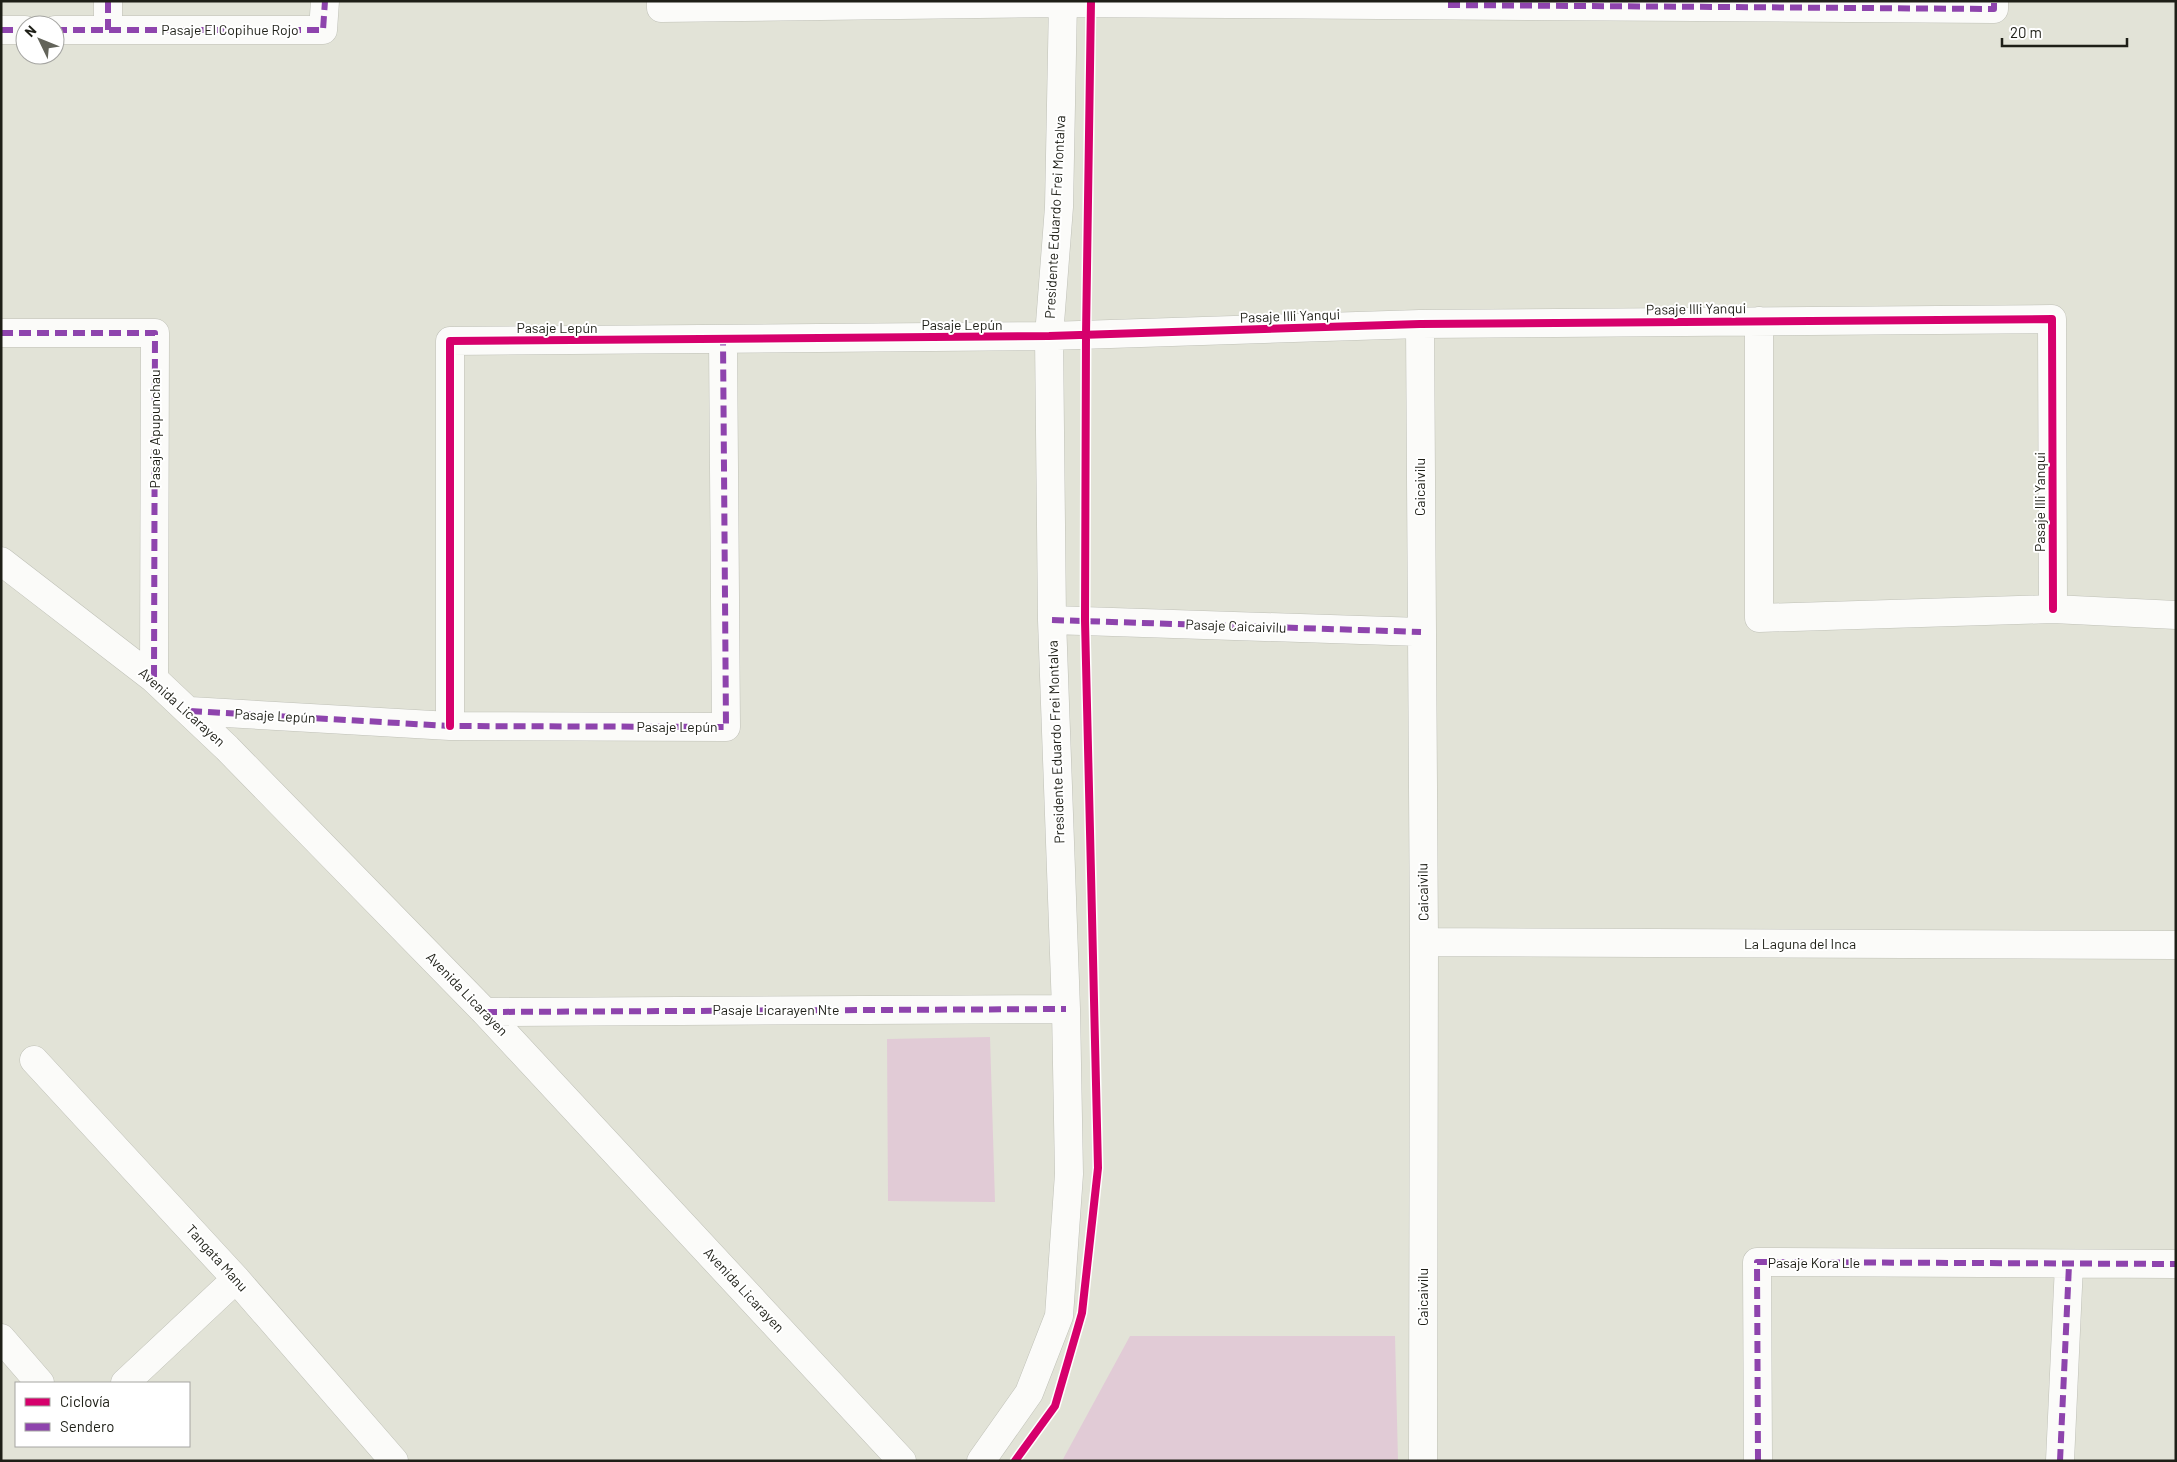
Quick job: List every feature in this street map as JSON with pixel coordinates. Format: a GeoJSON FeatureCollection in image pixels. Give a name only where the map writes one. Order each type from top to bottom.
{"type":"FeatureCollection","features":[{"type":"Feature","properties":{"kind":"street"},"geometry":{"type":"LineString","coordinates":[[108,1],[108,30]]}},
{"type":"Feature","properties":{"kind":"street","name":"Pasaje El Copihue Rojo"},"geometry":{"type":"LineString","coordinates":[[65,30],[324,30],[325,1]]}},
{"type":"Feature","properties":{"kind":"street"},"geometry":{"type":"LineString","coordinates":[[661,1],[661,8],[1063,2],[1782,4],[1994,9],[1994,1]]}},
{"type":"Feature","properties":{"kind":"street","name":"Presidente Eduardo Frei Montalva"},"geometry":{"type":"LineString","coordinates":[[981,1461],[1028,1393],[1060,1316],[1069,1174],[1066,1009],[1052,620],[1049,336],[1059,207],[1063,2]]}},
{"type":"Feature","properties":{"kind":"street"},"geometry":{"type":"LineString","coordinates":[[1,30],[15,30]]}},
{"type":"Feature","properties":{"kind":"street","name":"Pasaje Illi Yanqui"},"geometry":{"type":"LineString","coordinates":[[1049,336],[1420,324],[2052,319],[2053,609]]}},
{"type":"Feature","properties":{"kind":"street","name":"Pasaje Illi Yanqui"},"geometry":{"type":"LineString","coordinates":[[1759,321],[1759,618],[2053,609],[2176,615]]}},
{"type":"Feature","properties":{"kind":"street","name":"Caicaivilu"},"geometry":{"type":"LineString","coordinates":[[1420,324],[1424,942],[1423,1461]]}},
{"type":"Feature","properties":{"kind":"street","name":"Pasaje Apupunchau"},"geometry":{"type":"LineString","coordinates":[[1,333],[156,332],[154,679]]}},
{"type":"Feature","properties":{"kind":"street","name":"Pasaje Lepún"},"geometry":{"type":"LineString","coordinates":[[450,726],[450,341],[1049,336]]}},
{"type":"Feature","properties":{"kind":"street","name":"Pasaje Lepún"},"geometry":{"type":"LineString","coordinates":[[190,712],[450,726],[726,727],[723,339]]}},
{"type":"Feature","properties":{"kind":"street","name":"Avenida Licarayen"},"geometry":{"type":"LineString","coordinates":[[1,562],[154,679],[190,712],[485,1012],[902,1461]]}},
{"type":"Feature","properties":{"kind":"street","name":"Pasaje Caicaivilu"},"geometry":{"type":"LineString","coordinates":[[1052,620],[1421,632]]}},
{"type":"Feature","properties":{"kind":"street","name":"La Laguna del Inca"},"geometry":{"type":"LineString","coordinates":[[1424,942],[2176,945]]}},
{"type":"Feature","properties":{"kind":"street","name":"Pasaje Licarayen Nte"},"geometry":{"type":"LineString","coordinates":[[485,1012],[1066,1009]]}},
{"type":"Feature","properties":{"kind":"street","name":"Tangata Manu"},"geometry":{"type":"LineString","coordinates":[[34,1060],[236,1279],[394,1461]]}},
{"type":"Feature","properties":{"kind":"street","name":"Pasaje Kora Lle"},"geometry":{"type":"LineString","coordinates":[[1758,1461],[1757,1262],[2068,1265],[2176,1264]]}},
{"type":"Feature","properties":{"kind":"street"},"geometry":{"type":"LineString","coordinates":[[2060,1461],[2068,1265]]}},
{"type":"Feature","properties":{"kind":"street"},"geometry":{"type":"LineString","coordinates":[[125,1382],[236,1279]]}},
{"type":"Feature","properties":{"kind":"street"},"geometry":{"type":"LineString","coordinates":[[1,1338],[39,1382]]}},
{"type":"Feature","properties":{"kind":"shaded area"},"geometry":{"type":"Polygon","coordinates":[[[990,1037],[995,1202],[888,1201],[887,1039],[990,1037]]]}},
{"type":"Feature","properties":{"kind":"shaded area"},"geometry":{"type":"Polygon","coordinates":[[[1130,1336],[1395,1336],[1398,1461],[1062,1461],[1130,1336]]]}},
{"type":"Feature","properties":{"kind":"marked path"},"geometry":{"type":"LineString","coordinates":[[108,1],[108,30]]}},
{"type":"Feature","properties":{"kind":"marked path"},"geometry":{"type":"LineString","coordinates":[[65,30],[323,30],[325,1]]}},
{"type":"Feature","properties":{"kind":"marked path"},"geometry":{"type":"LineString","coordinates":[[1448,5],[1994,9],[1994,1]]}},
{"type":"Feature","properties":{"kind":"marked path"},"geometry":{"type":"LineString","coordinates":[[1,30],[15,30]]}},
{"type":"Feature","properties":{"kind":"marked path"},"geometry":{"type":"LineString","coordinates":[[1,333],[155,333],[154,679]]}},
{"type":"Feature","properties":{"kind":"marked path"},"geometry":{"type":"LineString","coordinates":[[190,711],[450,726],[726,727],[723,339]]}},
{"type":"Feature","properties":{"kind":"marked path"},"geometry":{"type":"LineString","coordinates":[[1052,620],[1421,632]]}},
{"type":"Feature","properties":{"kind":"marked path"},"geometry":{"type":"LineString","coordinates":[[485,1012],[1066,1009]]}},
{"type":"Feature","properties":{"kind":"marked path"},"geometry":{"type":"LineString","coordinates":[[1758,1461],[1757,1262],[2176,1264]]}},
{"type":"Feature","properties":{"kind":"marked path"},"geometry":{"type":"LineString","coordinates":[[2060,1461],[2069,1265]]}},
{"type":"Feature","properties":{"kind":"cycle path"},"geometry":{"type":"LineString","coordinates":[[1015,1461],[1055,1406],[1082,1313],[1098,1168],[1085,621],[1086,335],[1091,1]]}},
{"type":"Feature","properties":{"kind":"cycle path"},"geometry":{"type":"LineString","coordinates":[[450,726],[450,341],[1049,336],[1420,324],[2052,319],[2053,609]]}}]}
